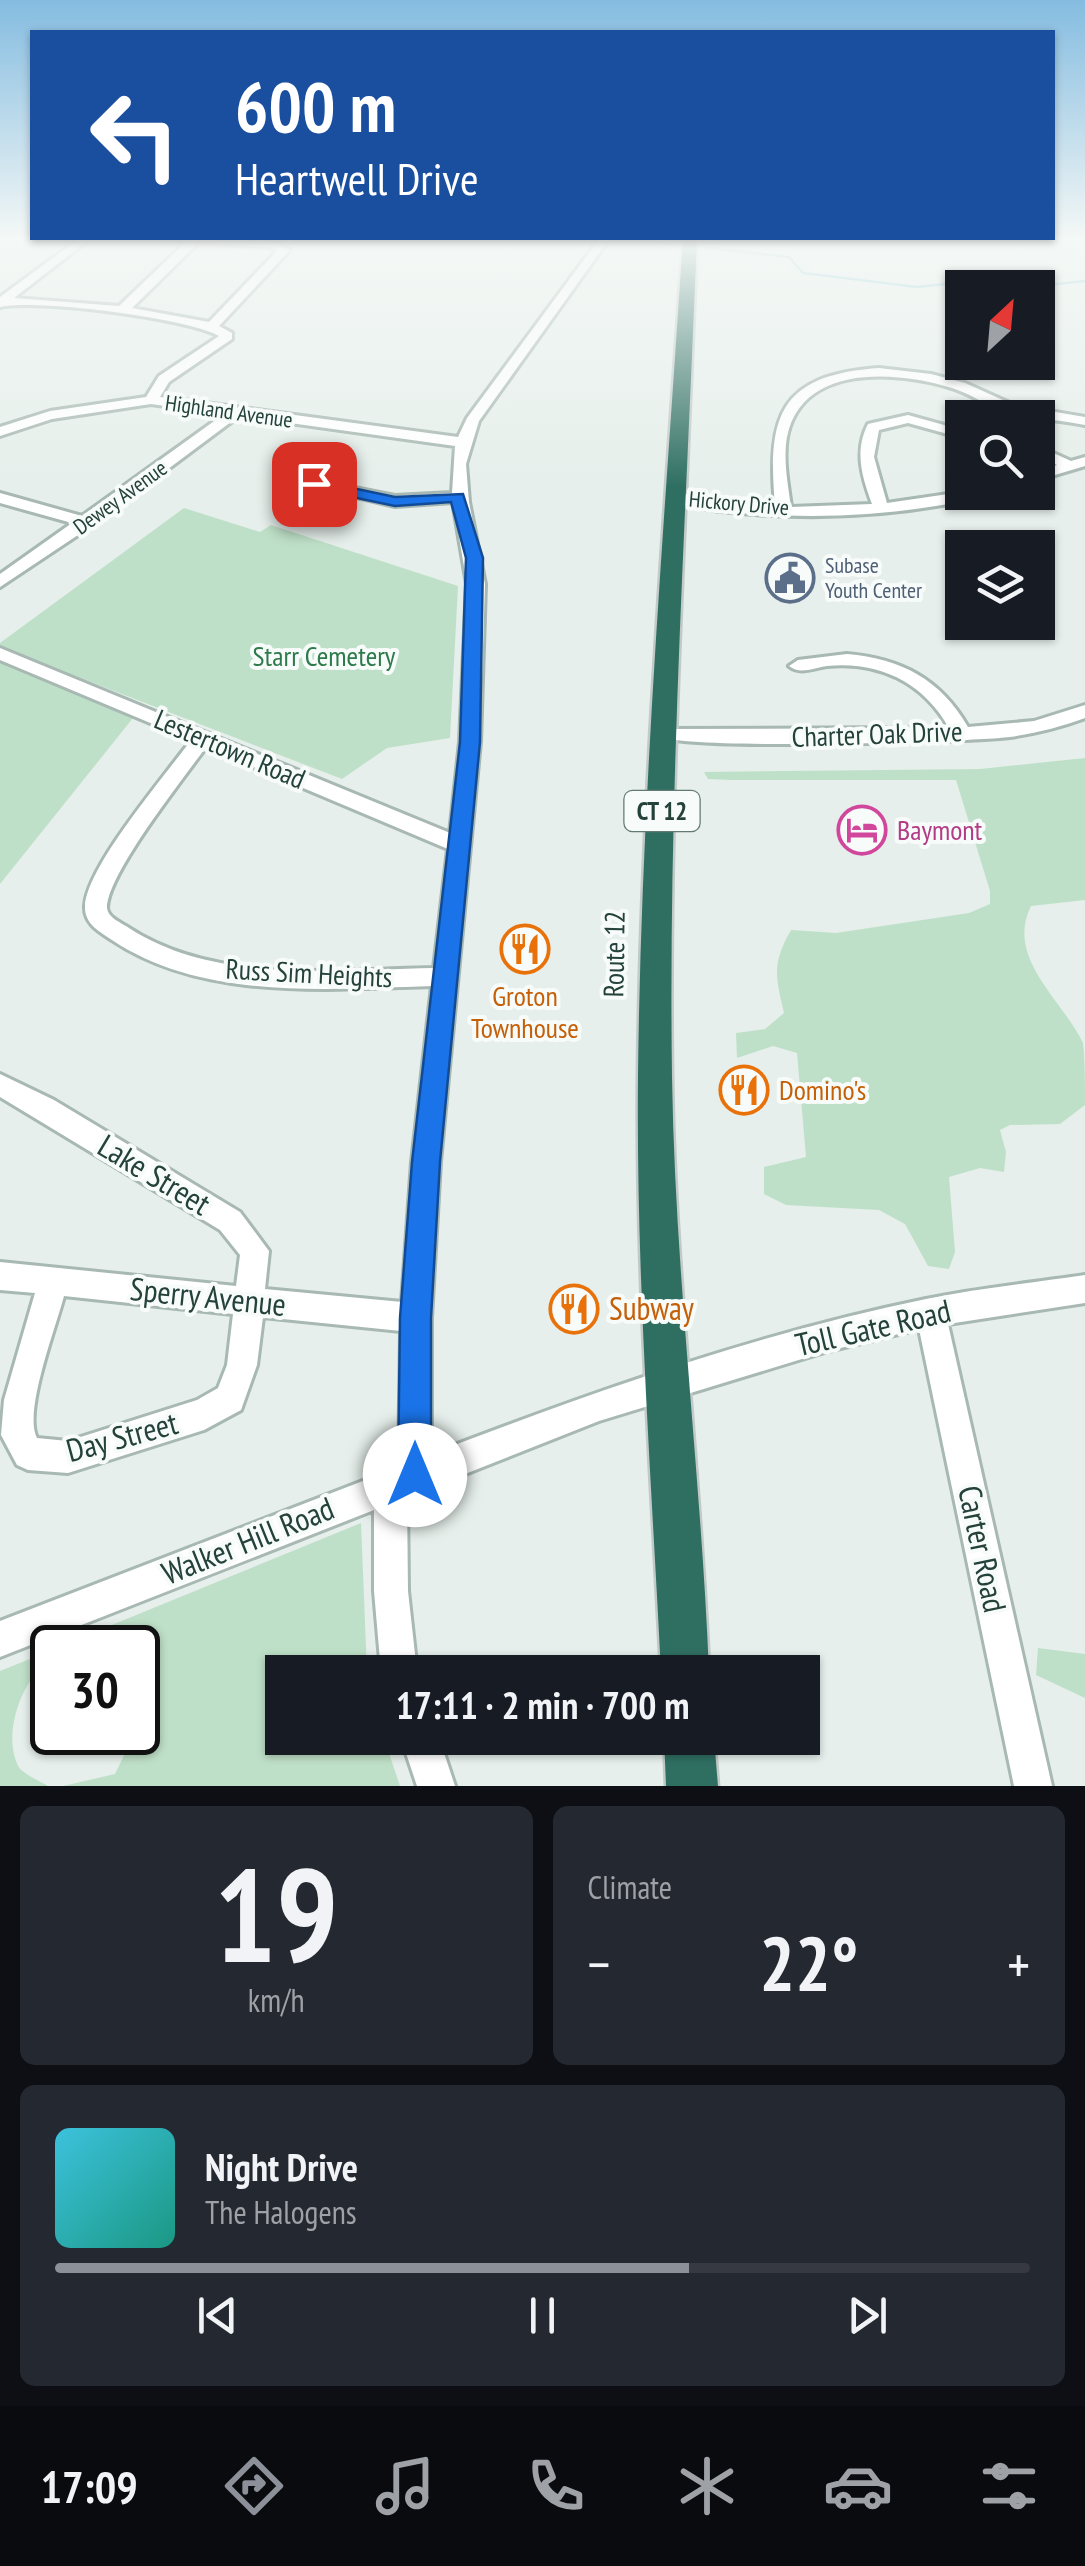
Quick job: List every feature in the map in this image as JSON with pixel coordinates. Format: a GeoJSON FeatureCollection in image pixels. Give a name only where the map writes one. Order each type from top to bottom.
{"type":"FeatureCollection","features":[{"type":"Feature","properties":{"kind":"highway","name":"Route 12"},"geometry":{"type":"LineString","coordinates":[[684,1655],[658,1262],[655,1074],[666,735],[686,319]]}},
{"type":"Feature","properties":{"kind":"highway"},"geometry":{"type":"LineString","coordinates":[[690,1755],[692,1786]]}},
{"type":"Feature","properties":{"kind":"street"},"geometry":{"type":"LineString","coordinates":[[151,400],[164,379],[228,336],[212,327],[171,319]]}},
{"type":"Feature","properties":{"kind":"street"},"geometry":{"type":"LineString","coordinates":[[212,327],[219,319]]}},
{"type":"Feature","properties":{"kind":"street"},"geometry":{"type":"LineString","coordinates":[[397,1655],[391,1591],[470,742],[476,584],[474,558],[457,497],[461,442],[472,420],[546,319]]}},
{"type":"Feature","properties":{"kind":"street"},"geometry":{"type":"LineString","coordinates":[[782,505],[778,453],[782,429],[802,396],[832,379],[871,373],[918,376],[964,387],[1008,407],[1085,421]]}},
{"type":"Feature","properties":{"kind":"street","name":"Highland Avenue"},"geometry":{"type":"LineString","coordinates":[[0,432],[50,415],[151,400],[461,442]]}},
{"type":"Feature","properties":{"kind":"street","name":"Dewey Avenue"},"geometry":{"type":"LineString","coordinates":[[0,582],[239,410]]}},
{"type":"Feature","properties":{"kind":"street"},"geometry":{"type":"LineString","coordinates":[[881,508],[866,459],[866,442],[872,427],[908,420],[945,430]]}},
{"type":"Feature","properties":{"kind":"street"},"geometry":{"type":"LineString","coordinates":[[314,484],[395,501],[457,497]]}},
{"type":"Feature","properties":{"kind":"street"},"geometry":{"type":"LineString","coordinates":[[0,498],[87,522]]}},
{"type":"Feature","properties":{"kind":"street","name":"Hickory Drive"},"geometry":{"type":"LineString","coordinates":[[678,498],[701,504],[857,508],[945,502]]}},
{"type":"Feature","properties":{"kind":"street","name":"Lestertown Road"},"geometry":{"type":"LineString","coordinates":[[0,653],[459,845]]}},
{"type":"Feature","properties":{"kind":"street"},"geometry":{"type":"LineString","coordinates":[[798,666],[829,657],[859,658],[900,670],[938,696],[961,732]]}},
{"type":"Feature","properties":{"kind":"street","name":"Charter Oak Drive"},"geometry":{"type":"LineString","coordinates":[[666,735],[709,738],[961,732],[1044,724],[1085,711]]}},
{"type":"Feature","properties":{"kind":"street","name":"Russ Sim Heights"},"geometry":{"type":"LineString","coordinates":[[203,738],[106,874],[98,893],[100,920],[151,950],[197,966],[297,978],[446,977]]}},
{"type":"Feature","properties":{"kind":"street","name":"Lake Street"},"geometry":{"type":"LineString","coordinates":[[0,1085],[230,1222],[255,1250],[250,1301]]}},
{"type":"Feature","properties":{"kind":"street","name":"Sperry Avenue"},"geometry":{"type":"LineString","coordinates":[[0,1276],[416,1318]]}},
{"type":"Feature","properties":{"kind":"street","name":"Day Street"},"geometry":{"type":"LineString","coordinates":[[53,1282],[20,1400],[17,1435],[28,1454],[68,1457],[204,1414],[230,1399],[242,1364],[250,1301]]}},
{"type":"Feature","properties":{"kind":"street","name":"Toll Gate Road"},"geometry":{"type":"LineString","coordinates":[[666,1385],[828,1336],[930,1312],[1085,1289]]}},
{"type":"Feature","properties":{"kind":"street","name":"Carter Road"},"geometry":{"type":"LineString","coordinates":[[930,1312],[1033,1786]]}},
{"type":"Feature","properties":{"kind":"street","name":"Walker Hill Road"},"geometry":{"type":"LineString","coordinates":[[0,1639],[402,1480],[599,1405],[666,1385]]}},
{"type":"Feature","properties":{"kind":"street"},"geometry":{"type":"LineString","coordinates":[[426,1755],[436,1786]]}},
{"type":"Feature","properties":{"kind":"green space","name":"Starr Cemetery"},"geometry":{"type":"Polygon","coordinates":[[[184,508],[260,532],[271,525],[458,586],[450,738],[387,748],[342,779],[0,647],[0,643],[184,508]]]}},
{"type":"Feature","properties":{"kind":"green space"},"geometry":{"type":"Polygon","coordinates":[[[0,663],[133,718],[0,884],[0,663]]]}},
{"type":"Feature","properties":{"kind":"green space"},"geometry":{"type":"Polygon","coordinates":[[[1085,758],[1085,900],[1031,906],[1025,943],[1039,978],[1083,1043],[1085,1105],[1060,1124],[1010,1125],[1000,1130],[1006,1152],[1004,1172],[980,1168],[949,1177],[955,1252],[949,1269],[928,1266],[905,1224],[879,1210],[786,1205],[764,1194],[764,1167],[806,1157],[797,1053],[773,1046],[737,1058],[736,1033],[765,1029],[784,1013],[777,971],[791,930],[836,933],[969,913],[990,904],[990,891],[956,780],[732,780],[708,779],[704,772],[980,769],[1085,758]]]}},
{"type":"Feature","properties":{"kind":"green space"},"geometry":{"type":"Polygon","coordinates":[[[361,1523],[366,1655],[265,1655],[265,1755],[390,1755],[400,1786],[63,1786],[115,1774],[124,1755],[160,1755],[160,1625],[112,1625],[361,1523]]]}},
{"type":"Feature","properties":{"kind":"green space"},"geometry":{"type":"Polygon","coordinates":[[[1038,1648],[1085,1654],[1085,1698],[1036,1675],[1038,1648]]]}},
{"type":"Feature","properties":{"kind":"green space"},"geometry":{"type":"Polygon","coordinates":[[[30,1659],[30,1682],[13,1725],[14,1756],[20,1769],[48,1786],[0,1786],[0,1671],[30,1659]]]}},
{"type":"Feature","properties":{"kind":"place","name":"Subase Youth Center"},"geometry":{"type":"Point","coordinates":[790,578]}},
{"type":"Feature","properties":{"kind":"place","name":"Baymont"},"geometry":{"type":"Point","coordinates":[862,830]}},
{"type":"Feature","properties":{"kind":"place","name":"Groton Townhouse"},"geometry":{"type":"Point","coordinates":[525,949]}},
{"type":"Feature","properties":{"kind":"place","name":"Domino's"},"geometry":{"type":"Point","coordinates":[744,1090]}},
{"type":"Feature","properties":{"kind":"place","name":"Subway"},"geometry":{"type":"Point","coordinates":[574,1309]}},
{"type":"Feature","properties":{"kind":"route"},"geometry":{"type":"LineString","coordinates":[[314,484],[395,501],[457,497],[474,558],[470,742],[426,1162],[416,1318],[415,1475]]}}]}
